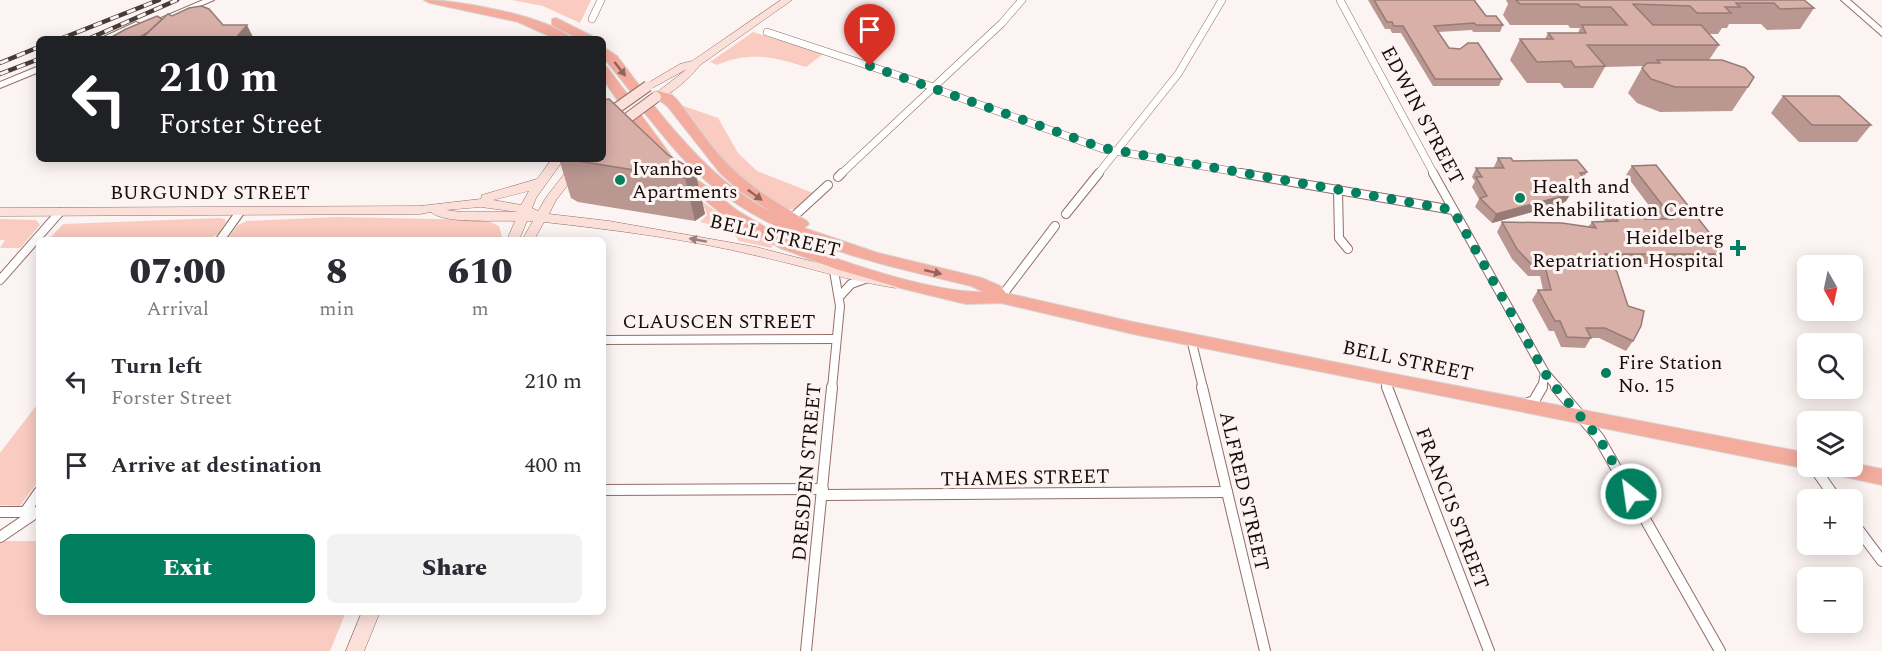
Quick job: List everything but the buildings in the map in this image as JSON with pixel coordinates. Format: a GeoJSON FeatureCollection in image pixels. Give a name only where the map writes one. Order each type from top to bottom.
{"type":"FeatureCollection","features":[{"type":"Feature","properties":{"kind":"highway"},"geometry":{"type":"LineString","coordinates":[[430,0],[521,19],[559,36]]}},
{"type":"Feature","properties":{"kind":"highway"},"geometry":{"type":"LineString","coordinates":[[474,0],[540,16],[583,36]]}},
{"type":"Feature","properties":{"kind":"highway"},"geometry":{"type":"LineString","coordinates":[[606,53],[613,59],[635,104],[675,169],[711,199],[744,222],[803,251],[904,284]]}},
{"type":"Feature","properties":{"kind":"highway"},"geometry":{"type":"LineString","coordinates":[[606,73],[686,156],[724,190],[747,206],[807,237],[876,258]]}},
{"type":"Feature","properties":{"kind":"highway"},"geometry":{"type":"LineString","coordinates":[[635,104],[665,97],[732,176],[761,200],[792,218],[876,258]]}},
{"type":"Feature","properties":{"kind":"highway","name":"BELL STREET"},"geometry":{"type":"LineString","coordinates":[[876,258],[976,282],[994,290],[1001,297]]}},
{"type":"Feature","properties":{"kind":"highway","name":"BELL STREET"},"geometry":{"type":"LineString","coordinates":[[904,284],[966,297],[1001,297],[1133,328],[1518,406],[1797,459]]}},
{"type":"Feature","properties":{"kind":"highway"},"geometry":{"type":"LineString","coordinates":[[1863,473],[1882,477]]}},
{"type":"Feature","properties":{"kind":"main road"},"geometry":{"type":"LineString","coordinates":[[635,104],[683,77],[696,63],[787,0]]}},
{"type":"Feature","properties":{"kind":"main road"},"geometry":{"type":"LineString","coordinates":[[635,104],[663,76],[696,63]]}},
{"type":"Feature","properties":{"kind":"main road"},"geometry":{"type":"LineString","coordinates":[[663,76],[669,79],[683,77]]}},
{"type":"Feature","properties":{"kind":"main road"},"geometry":{"type":"LineString","coordinates":[[512,237],[540,182],[556,162]]}},
{"type":"Feature","properties":{"kind":"main road"},"geometry":{"type":"LineString","coordinates":[[529,237],[539,216],[579,162]]}},
{"type":"Feature","properties":{"kind":"main road"},"geometry":{"type":"LineString","coordinates":[[448,205],[511,193],[540,182]]}},
{"type":"Feature","properties":{"kind":"main road","name":"BURGUNDY STREET"},"geometry":{"type":"LineString","coordinates":[[420,210],[448,205],[504,204],[539,216]]}},
{"type":"Feature","properties":{"kind":"main road","name":"BURGUNDY STREET"},"geometry":{"type":"LineString","coordinates":[[0,212],[420,210],[461,216],[495,216],[523,212]]}},
{"type":"Feature","properties":{"kind":"main road"},"geometry":{"type":"LineString","coordinates":[[495,216],[509,237]]}},
{"type":"Feature","properties":{"kind":"main road","name":"BELL STREET"},"geometry":{"type":"LineString","coordinates":[[539,216],[579,220],[756,251],[865,279],[904,284]]}},
{"type":"Feature","properties":{"kind":"main road"},"geometry":{"type":"LineString","coordinates":[[529,237],[547,227],[579,220]]}},
{"type":"Feature","properties":{"kind":"main road"},"geometry":{"type":"LineString","coordinates":[[355,651],[370,615]]}},
{"type":"Feature","properties":{"kind":"street"},"geometry":{"type":"LineString","coordinates":[[110,36],[195,0]]}},
{"type":"Feature","properties":{"kind":"street"},"geometry":{"type":"LineString","coordinates":[[120,36],[210,0]]}},
{"type":"Feature","properties":{"kind":"street"},"geometry":{"type":"LineString","coordinates":[[592,19],[600,0]]}},
{"type":"Feature","properties":{"kind":"street"},"geometry":{"type":"LineString","coordinates":[[837,177],[1002,23],[1022,0]]}},
{"type":"Feature","properties":{"kind":"street"},"geometry":{"type":"LineString","coordinates":[[1065,214],[1178,74],[1222,0]]}},
{"type":"Feature","properties":{"kind":"street","name":"EDWIN STREET"},"geometry":{"type":"LineString","coordinates":[[1340,0],[1453,210],[1545,373],[1599,438],[1720,651]]}},
{"type":"Feature","properties":{"kind":"street"},"geometry":{"type":"LineString","coordinates":[[1845,0],[1882,33]]}},
{"type":"Feature","properties":{"kind":"street"},"geometry":{"type":"LineString","coordinates":[[1872,24],[1882,24]]}},
{"type":"Feature","properties":{"kind":"street"},"geometry":{"type":"LineString","coordinates":[[768,32],[1092,145],[1453,210]]}},
{"type":"Feature","properties":{"kind":"street"},"geometry":{"type":"LineString","coordinates":[[0,83],[36,68]]}},
{"type":"Feature","properties":{"kind":"street"},"geometry":{"type":"LineString","coordinates":[[792,218],[828,185]]}},
{"type":"Feature","properties":{"kind":"street"},"geometry":{"type":"LineString","coordinates":[[1338,189],[1339,238],[1348,249]]}},
{"type":"Feature","properties":{"kind":"street"},"geometry":{"type":"LineString","coordinates":[[40,237],[60,212]]}},
{"type":"Feature","properties":{"kind":"street"},"geometry":{"type":"LineString","coordinates":[[222,237],[240,212]]}},
{"type":"Feature","properties":{"kind":"street"},"geometry":{"type":"LineString","coordinates":[[1001,297],[1055,226]]}},
{"type":"Feature","properties":{"kind":"street"},"geometry":{"type":"LineString","coordinates":[[0,280],[36,242]]}},
{"type":"Feature","properties":{"kind":"street","name":"DRESDEN STREET"},"geometry":{"type":"LineString","coordinates":[[806,651],[840,296],[834,272]]}},
{"type":"Feature","properties":{"kind":"street"},"geometry":{"type":"LineString","coordinates":[[840,296],[850,284],[865,279]]}},
{"type":"Feature","properties":{"kind":"street","name":"CLAUSCEN STREET"},"geometry":{"type":"LineString","coordinates":[[606,340],[836,339]]}},
{"type":"Feature","properties":{"kind":"street","name":"ALFRED STREET"},"geometry":{"type":"LineString","coordinates":[[1191,339],[1265,651]]}},
{"type":"Feature","properties":{"kind":"street"},"geometry":{"type":"LineString","coordinates":[[1518,406],[1530,404],[1540,395],[1545,373]]}},
{"type":"Feature","properties":{"kind":"street","name":"FRANCIS STREET"},"geometry":{"type":"LineString","coordinates":[[1384,379],[1489,651]]}},
{"type":"Feature","properties":{"kind":"street","name":"THAMES STREET"},"geometry":{"type":"LineString","coordinates":[[606,490],[823,492],[894,496],[1227,492]]}},
{"type":"Feature","properties":{"kind":"street"},"geometry":{"type":"LineString","coordinates":[[25,512],[36,496]]}},
{"type":"Feature","properties":{"kind":"street"},"geometry":{"type":"LineString","coordinates":[[0,512],[36,512]]}},
{"type":"Feature","properties":{"kind":"street"},"geometry":{"type":"LineString","coordinates":[[0,537],[36,513]]}},
{"type":"Feature","properties":{"kind":"street"},"geometry":{"type":"LineString","coordinates":[[1863,535],[1882,561]]}},
{"type":"Feature","properties":{"kind":"shaded area"},"geometry":{"type":"Polygon","coordinates":[[[512,0],[591,0],[580,23],[543,6],[512,0]]]}},
{"type":"Feature","properties":{"kind":"shaded area"},"geometry":{"type":"Polygon","coordinates":[[[753,32],[823,54],[806,67],[762,57],[740,58],[717,65],[710,62],[753,32]]]}},
{"type":"Feature","properties":{"kind":"shaded area"},"geometry":{"type":"Polygon","coordinates":[[[681,105],[718,118],[738,153],[757,171],[813,193],[795,209],[781,209],[723,162],[681,105]]]}},
{"type":"Feature","properties":{"kind":"shaded area"},"geometry":{"type":"Polygon","coordinates":[[[691,193],[721,215],[773,245],[771,248],[739,241],[730,229],[700,222],[707,215],[705,209],[694,204],[691,193]]]}},
{"type":"Feature","properties":{"kind":"shaded area"},"geometry":{"type":"Polygon","coordinates":[[[337,217],[486,220],[499,226],[502,237],[229,237],[238,225],[247,221],[337,217]]]}},
{"type":"Feature","properties":{"kind":"shaded area"},"geometry":{"type":"Polygon","coordinates":[[[0,219],[36,220],[40,225],[20,248],[0,248],[5,240],[0,240],[0,219]]]}},
{"type":"Feature","properties":{"kind":"shaded area"},"geometry":{"type":"Polygon","coordinates":[[[225,219],[226,222],[218,234],[213,237],[51,237],[63,224],[225,219]]]}},
{"type":"Feature","properties":{"kind":"shaded area"},"geometry":{"type":"Polygon","coordinates":[[[36,406],[36,484],[20,506],[0,505],[0,453],[36,406]]]}},
{"type":"Feature","properties":{"kind":"shaded area"},"geometry":{"type":"Polygon","coordinates":[[[0,541],[36,541],[36,615],[345,615],[330,651],[0,651],[0,541]]]}},
{"type":"Feature","properties":{"kind":"railway"},"geometry":{"type":"LineString","coordinates":[[68,36],[159,0]]}},
{"type":"Feature","properties":{"kind":"railway"},"geometry":{"type":"LineString","coordinates":[[95,36],[177,0]]}},
{"type":"Feature","properties":{"kind":"railway"},"geometry":{"type":"LineString","coordinates":[[0,63],[36,48]]}},
{"type":"Feature","properties":{"kind":"railway"},"geometry":{"type":"LineString","coordinates":[[0,74],[36,60]]}},
{"type":"Feature","properties":{"kind":"place","name":"Ivanhoe Apartments"},"geometry":{"type":"Point","coordinates":[620,180]}},
{"type":"Feature","properties":{"kind":"place","name":"Health and Rehabilitation Centre"},"geometry":{"type":"Point","coordinates":[1520,198]}},
{"type":"Feature","properties":{"kind":"place","name":"Heidelberg Repatriation Hospital"},"geometry":{"type":"Point","coordinates":[1738,248]}},
{"type":"Feature","properties":{"kind":"place","name":"Fire Station No. 15"},"geometry":{"type":"Point","coordinates":[1606,373]}},
{"type":"Feature","properties":{"kind":"route"},"geometry":{"type":"LineString","coordinates":[[870,66],[1103,148],[1453,210],[1549,380],[1599,438],[1631,494]]}}]}
